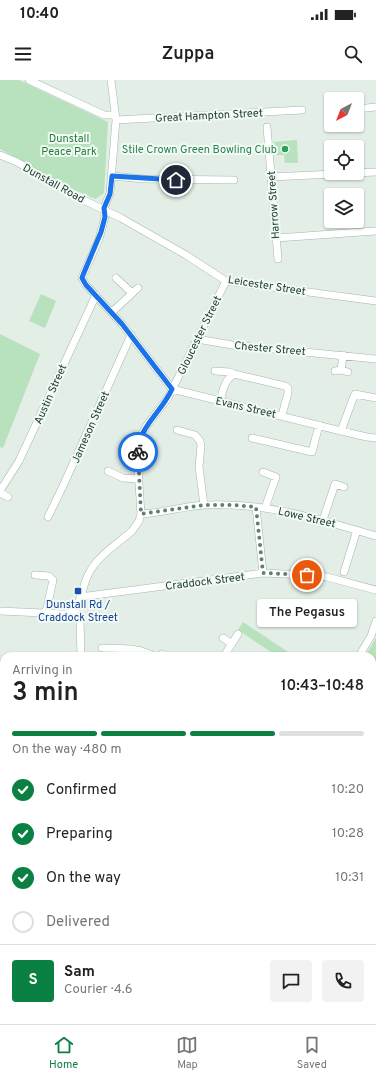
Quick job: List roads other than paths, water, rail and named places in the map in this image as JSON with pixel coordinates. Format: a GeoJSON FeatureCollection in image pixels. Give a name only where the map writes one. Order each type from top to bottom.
{"type":"FeatureCollection","features":[{"type":"Feature","properties":{"kind":"street","name":"Great Hampton Street"},"geometry":{"type":"LineString","coordinates":[[29,80],[104,115],[115,117],[302,110]]}},
{"type":"Feature","properties":{"kind":"street"},"geometry":{"type":"LineString","coordinates":[[0,612],[65,614],[75,609],[86,578],[95,563],[132,531],[139,521],[141,514],[137,453],[140,436],[168,398],[172,389],[112,312],[84,281],[83,275],[99,239],[105,217],[104,208],[110,194],[115,117],[111,80]]}},
{"type":"Feature","properties":{"kind":"street"},"geometry":{"type":"LineString","coordinates":[[364,108],[376,107]]}},
{"type":"Feature","properties":{"kind":"street","name":"Harrow Street"},"geometry":{"type":"LineString","coordinates":[[267,127],[278,260]]}},
{"type":"Feature","properties":{"kind":"street","name":"Dunstall Road"},"geometry":{"type":"LineString","coordinates":[[0,155],[17,162],[73,195],[104,208]]}},
{"type":"Feature","properties":{"kind":"street"},"geometry":{"type":"LineString","coordinates":[[271,177],[376,172]]}},
{"type":"Feature","properties":{"kind":"street"},"geometry":{"type":"LineString","coordinates":[[112,176],[152,179],[234,180]]}},
{"type":"Feature","properties":{"kind":"street","name":"Leicester Street"},"geometry":{"type":"LineString","coordinates":[[104,208],[186,255],[226,281],[376,301]]}},
{"type":"Feature","properties":{"kind":"street"},"geometry":{"type":"LineString","coordinates":[[276,238],[376,231]]}},
{"type":"Feature","properties":{"kind":"street"},"geometry":{"type":"LineString","coordinates":[[116,278],[132,293]]}},
{"type":"Feature","properties":{"kind":"street","name":"Gloucester Street"},"geometry":{"type":"LineString","coordinates":[[172,389],[226,281]]}},
{"type":"Feature","properties":{"kind":"street"},"geometry":{"type":"LineString","coordinates":[[112,312],[138,288]]}},
{"type":"Feature","properties":{"kind":"street","name":"Austin Street"},"geometry":{"type":"LineString","coordinates":[[8,497],[0,492],[19,461],[96,295]]}},
{"type":"Feature","properties":{"kind":"street","name":"Jameson Street"},"geometry":{"type":"LineString","coordinates":[[48,517],[131,336]]}},
{"type":"Feature","properties":{"kind":"street","name":"Chester Street"},"geometry":{"type":"LineString","coordinates":[[197,339],[232,345],[376,358]]}},
{"type":"Feature","properties":{"kind":"street"},"geometry":{"type":"LineString","coordinates":[[342,371],[343,355]]}},
{"type":"Feature","properties":{"kind":"street"},"geometry":{"type":"LineString","coordinates":[[216,371],[230,372],[285,386],[288,388],[288,393],[282,415]]}},
{"type":"Feature","properties":{"kind":"street"},"geometry":{"type":"LineString","coordinates":[[220,401],[228,377],[234,374]]}},
{"type":"Feature","properties":{"kind":"street","name":"Evans Street"},"geometry":{"type":"LineString","coordinates":[[172,389],[282,415],[341,431],[376,438]]}},
{"type":"Feature","properties":{"kind":"street"},"geometry":{"type":"LineString","coordinates":[[341,431],[355,394],[376,398]]}},
{"type":"Feature","properties":{"kind":"street"},"geometry":{"type":"LineString","coordinates":[[252,438],[312,452],[319,425]]}},
{"type":"Feature","properties":{"kind":"street"},"geometry":{"type":"LineString","coordinates":[[177,430],[195,435],[200,441],[199,467],[204,505]]}},
{"type":"Feature","properties":{"kind":"street"},"geometry":{"type":"LineString","coordinates":[[108,471],[123,478],[139,479]]}},
{"type":"Feature","properties":{"kind":"street"},"geometry":{"type":"LineString","coordinates":[[263,472],[276,476],[266,508]]}},
{"type":"Feature","properties":{"kind":"street"},"geometry":{"type":"LineString","coordinates":[[323,520],[335,484],[344,487]]}},
{"type":"Feature","properties":{"kind":"street","name":"Lowe Street"},"geometry":{"type":"LineString","coordinates":[[141,514],[204,505],[256,507],[303,514],[376,536]]}},
{"type":"Feature","properties":{"kind":"street"},"geometry":{"type":"LineString","coordinates":[[256,507],[263,573]]}},
{"type":"Feature","properties":{"kind":"street"},"geometry":{"type":"LineString","coordinates":[[344,572],[357,530]]}},
{"type":"Feature","properties":{"kind":"street","name":"Craddock Street"},"geometry":{"type":"LineString","coordinates":[[80,597],[263,573],[328,577],[376,590]]}},
{"type":"Feature","properties":{"kind":"street"},"geometry":{"type":"LineString","coordinates":[[35,575],[49,576],[53,580],[47,608],[44,613]]}},
{"type":"Feature","properties":{"kind":"street"},"geometry":{"type":"LineString","coordinates":[[75,609],[80,620],[81,652]]}},
{"type":"Feature","properties":{"kind":"street"},"geometry":{"type":"LineString","coordinates":[[361,652],[371,636],[376,621]]}},
{"type":"Feature","properties":{"kind":"street"},"geometry":{"type":"LineString","coordinates":[[227,652],[238,634]]}},
{"type":"Feature","properties":{"kind":"street"},"geometry":{"type":"LineString","coordinates":[[223,638],[232,644]]}},
{"type":"Feature","properties":{"kind":"street"},"geometry":{"type":"LineString","coordinates":[[102,648],[147,652]]}},
{"type":"Feature","properties":{"kind":"place","name":"Stile Crown Green Bowling Club"},"geometry":{"type":"Point","coordinates":[285,149]}},
{"type":"Feature","properties":{"kind":"place","name":"The Pegasus"},"geometry":{"type":"Point","coordinates":[307,575]}},
{"type":"Feature","properties":{"kind":"place","name":"Dunstall Rd / Craddock Street"},"geometry":{"type":"Point","coordinates":[78,591]}},
{"type":"Feature","properties":{"kind":"park label","name":"Dunstall Peace Park"},"geometry":{"type":"Point","coordinates":[69,144]}}]}
